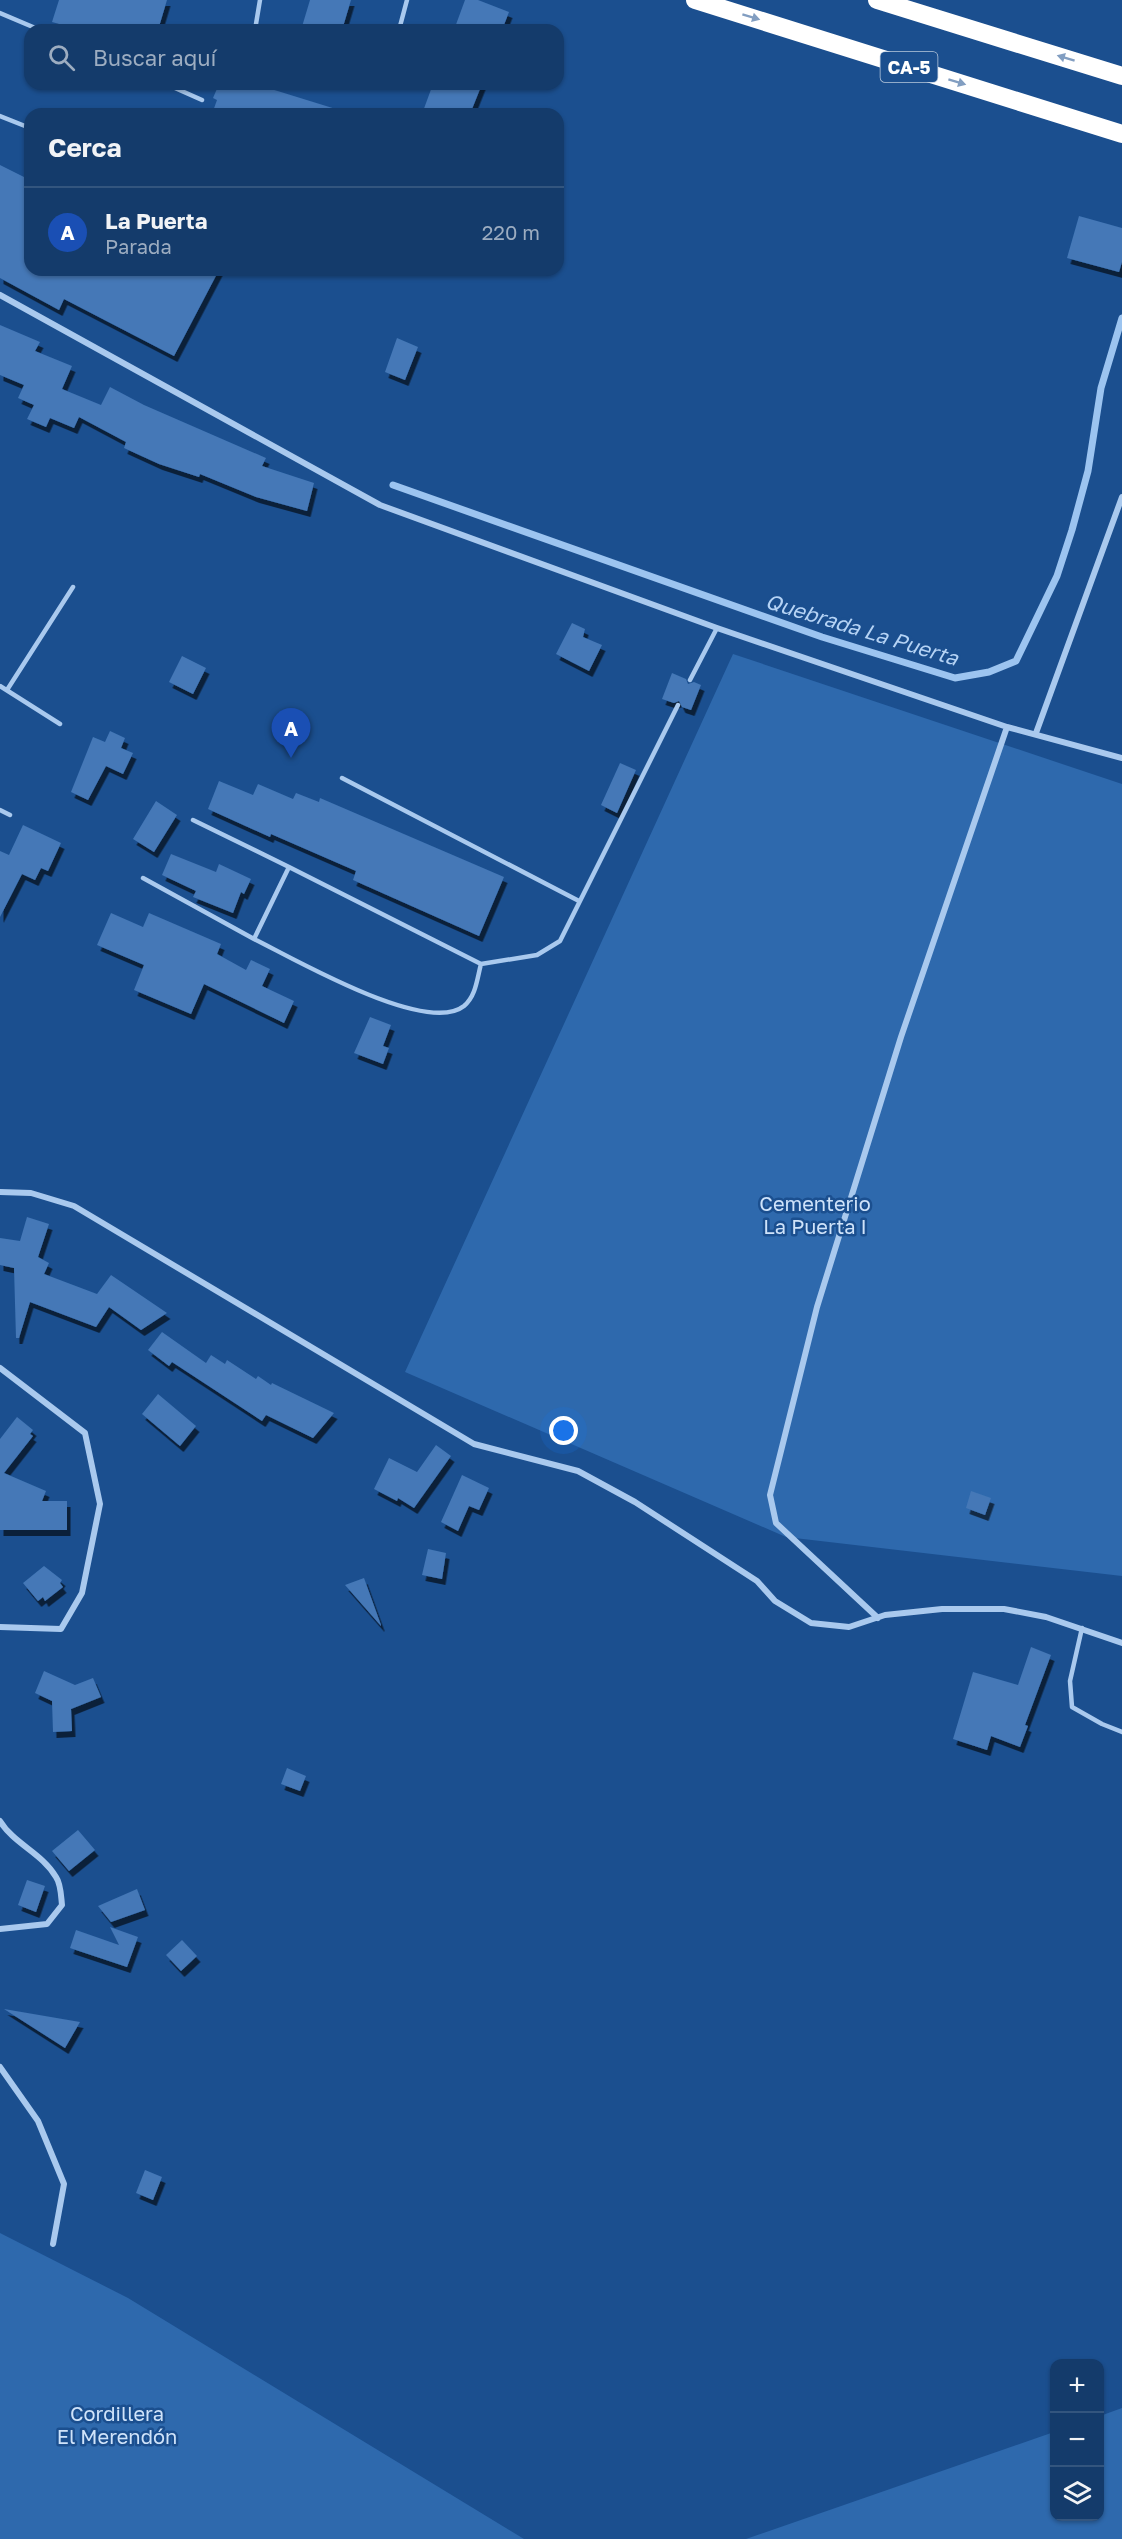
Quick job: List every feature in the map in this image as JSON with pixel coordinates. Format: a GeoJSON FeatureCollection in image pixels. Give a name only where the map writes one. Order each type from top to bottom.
{"type":"FeatureCollection","features":[{"type":"Feature","properties":{"kind":"highway","name":"CA-5"},"geometry":{"type":"LineString","coordinates":[[695,0],[1121,133]]}},
{"type":"Feature","properties":{"kind":"highway"},"geometry":{"type":"LineString","coordinates":[[877,0],[1122,76]]}},
{"type":"Feature","properties":{"kind":"street"},"geometry":{"type":"LineString","coordinates":[[0,295],[380,505],[717,628],[1007,727],[1122,758]]}},
{"type":"Feature","properties":{"kind":"street"},"geometry":{"type":"LineString","coordinates":[[1036,733],[1122,497]]}},
{"type":"Feature","properties":{"kind":"street"},"geometry":{"type":"LineString","coordinates":[[878,1618],[776,1523],[770,1495],[817,1307],[901,1038],[1007,727]]}},
{"type":"Feature","properties":{"kind":"street"},"geometry":{"type":"LineString","coordinates":[[0,1192],[31,1193],[74,1206],[474,1444],[578,1472],[635,1502],[757,1581],[775,1602],[811,1623],[849,1627],[878,1618],[942,1609],[1004,1609],[1082,1628],[1122,1643]]}},
{"type":"Feature","properties":{"kind":"street"},"geometry":{"type":"LineString","coordinates":[[0,1368],[85,1433],[100,1504],[82,1593],[61,1629],[0,1627]]}},
{"type":"Feature","properties":{"kind":"street"},"geometry":{"type":"LineString","coordinates":[[0,1821],[6,1831],[39,1855],[58,1879],[62,1905],[47,1924],[0,1929]]}},
{"type":"Feature","properties":{"kind":"street"},"geometry":{"type":"LineString","coordinates":[[0,2067],[38,2121],[64,2184],[53,2244]]}},
{"type":"Feature","properties":{"kind":"lane"},"geometry":{"type":"LineString","coordinates":[[256,24],[260,0]]}},
{"type":"Feature","properties":{"kind":"lane"},"geometry":{"type":"LineString","coordinates":[[401,24],[407,0]]}},
{"type":"Feature","properties":{"kind":"lane"},"geometry":{"type":"LineString","coordinates":[[0,13],[26,24]]}},
{"type":"Feature","properties":{"kind":"lane"},"geometry":{"type":"LineString","coordinates":[[180,90],[202,100]]}},
{"type":"Feature","properties":{"kind":"lane"},"geometry":{"type":"LineString","coordinates":[[0,116],[24,126]]}},
{"type":"Feature","properties":{"kind":"lane"},"geometry":{"type":"LineString","coordinates":[[7,690],[73,586]]}},
{"type":"Feature","properties":{"kind":"lane"},"geometry":{"type":"LineString","coordinates":[[690,680],[717,628]]}},
{"type":"Feature","properties":{"kind":"lane"},"geometry":{"type":"LineString","coordinates":[[0,686],[60,724]]}},
{"type":"Feature","properties":{"kind":"lane"},"geometry":{"type":"LineString","coordinates":[[193,820],[481,964],[537,955],[560,941],[678,705]]}},
{"type":"Feature","properties":{"kind":"lane"},"geometry":{"type":"LineString","coordinates":[[342,778],[579,901]]}},
{"type":"Feature","properties":{"kind":"lane"},"geometry":{"type":"LineString","coordinates":[[0,810],[10,815]]}},
{"type":"Feature","properties":{"kind":"lane"},"geometry":{"type":"LineString","coordinates":[[254,939],[289,867]]}},
{"type":"Feature","properties":{"kind":"lane"},"geometry":{"type":"LineString","coordinates":[[143,878],[254,939],[380,1000],[415,1011],[449,1012],[463,1007],[472,996],[481,964]]}},
{"type":"Feature","properties":{"kind":"lane"},"geometry":{"type":"LineString","coordinates":[[1082,1628],[1070,1681],[1072,1707],[1122,1732]]}},
{"type":"Feature","properties":{"kind":"green space","name":"Cementerio La Puerta I"},"geometry":{"type":"Polygon","coordinates":[[[733,654],[1122,784],[1122,1576],[786,1537],[405,1372],[733,654]]]}},
{"type":"Feature","properties":{"kind":"green space","name":"Cordillera El Merendón"},"geometry":{"type":"Polygon","coordinates":[[[0,2233],[128,2298],[524,2539],[0,2539],[0,2233]]]}},
{"type":"Feature","properties":{"kind":"green space"},"geometry":{"type":"Polygon","coordinates":[[[1122,2408],[1122,2539],[746,2539],[1050,2433],[1050,2521],[1104,2521],[1104,2415],[1122,2408]]]}},
{"type":"Feature","properties":{"kind":"building"},"geometry":{"type":"Polygon","coordinates":[[[59,0],[167,0],[160,24],[59,24],[52,22],[59,0]]]}},
{"type":"Feature","properties":{"kind":"building"},"geometry":{"type":"Polygon","coordinates":[[[310,0],[351,0],[344,24],[303,24],[310,0]]]}},
{"type":"Feature","properties":{"kind":"building"},"geometry":{"type":"Polygon","coordinates":[[[465,0],[478,0],[509,12],[504,24],[456,24],[465,0]]]}},
{"type":"Feature","properties":{"kind":"building"},"geometry":{"type":"Polygon","coordinates":[[[216,90],[274,90],[333,108],[214,108],[217,100],[213,98],[216,90]]]}},
{"type":"Feature","properties":{"kind":"building"},"geometry":{"type":"Polygon","coordinates":[[[431,90],[480,90],[472,108],[424,108],[431,90]]]}},
{"type":"Feature","properties":{"kind":"building"},"geometry":{"type":"Polygon","coordinates":[[[0,165],[24,177],[24,276],[216,276],[174,356],[64,299],[59,310],[0,278],[0,165]]]}},
{"type":"Feature","properties":{"kind":"building"},"geometry":{"type":"Polygon","coordinates":[[[1079,216],[1122,228],[1122,262],[1119,272],[1067,258],[1079,216]]]}},
{"type":"Feature","properties":{"kind":"building"},"geometry":{"type":"Polygon","coordinates":[[[0,325],[40,342],[35,351],[72,366],[62,389],[101,405],[110,387],[144,405],[266,458],[262,466],[314,483],[307,511],[256,497],[200,474],[199,477],[159,464],[124,448],[126,442],[79,417],[74,428],[50,418],[46,427],[27,419],[34,405],[18,398],[24,385],[0,375],[0,325]]]}},
{"type":"Feature","properties":{"kind":"building"},"geometry":{"type":"Polygon","coordinates":[[[397,338],[418,347],[405,380],[385,372],[397,338]]]}},
{"type":"Feature","properties":{"kind":"building"},"geometry":{"type":"Polygon","coordinates":[[[572,623],[585,629],[583,637],[602,645],[589,671],[556,654],[572,623]]]}},
{"type":"Feature","properties":{"kind":"building"},"geometry":{"type":"Polygon","coordinates":[[[182,656],[206,668],[193,694],[169,682],[182,656]]]}},
{"type":"Feature","properties":{"kind":"building"},"geometry":{"type":"Polygon","coordinates":[[[672,673],[686,679],[688,684],[694,682],[701,685],[691,710],[682,707],[679,701],[674,703],[662,699],[672,673]]]}},
{"type":"Feature","properties":{"kind":"building"},"geometry":{"type":"Polygon","coordinates":[[[110,731],[125,738],[121,748],[133,753],[123,774],[106,766],[88,800],[71,792],[93,737],[105,742],[110,731]]]}},
{"type":"Feature","properties":{"kind":"building"},"geometry":{"type":"Polygon","coordinates":[[[620,763],[636,770],[617,813],[601,805],[620,763]]]}},
{"type":"Feature","properties":{"kind":"building"},"geometry":{"type":"Polygon","coordinates":[[[219,781],[253,795],[258,784],[293,799],[296,793],[319,802],[320,798],[504,877],[479,936],[353,880],[356,871],[271,834],[270,837],[208,809],[219,781]]]}},
{"type":"Feature","properties":{"kind":"building"},"geometry":{"type":"Polygon","coordinates":[[[156,801],[177,815],[154,852],[133,839],[156,801]]]}},
{"type":"Feature","properties":{"kind":"building"},"geometry":{"type":"Polygon","coordinates":[[[23,825],[61,843],[48,871],[41,868],[35,880],[22,874],[0,917],[0,851],[9,855],[23,825]]]}},
{"type":"Feature","properties":{"kind":"building"},"geometry":{"type":"Polygon","coordinates":[[[171,854],[216,872],[219,864],[251,879],[244,894],[241,892],[233,913],[193,897],[196,891],[162,875],[171,854]]]}},
{"type":"Feature","properties":{"kind":"building"},"geometry":{"type":"Polygon","coordinates":[[[111,913],[143,927],[149,913],[221,944],[217,954],[246,970],[251,960],[270,969],[262,986],[294,1001],[284,1023],[204,984],[191,1014],[134,990],[144,965],[97,945],[111,913]]]}},
{"type":"Feature","properties":{"kind":"building"},"geometry":{"type":"Polygon","coordinates":[[[370,1017],[391,1025],[383,1046],[389,1048],[383,1064],[354,1053],[370,1017]]]}},
{"type":"Feature","properties":{"kind":"building"},"geometry":{"type":"Polygon","coordinates":[[[27,1217],[49,1224],[38,1257],[49,1263],[44,1274],[97,1294],[111,1275],[167,1313],[141,1330],[109,1307],[96,1327],[30,1302],[19,1338],[16,1338],[14,1268],[0,1265],[0,1238],[20,1241],[27,1217]]]}},
{"type":"Feature","properties":{"kind":"building"},"geometry":{"type":"Polygon","coordinates":[[[162,1332],[206,1363],[211,1355],[225,1364],[227,1360],[256,1379],[258,1376],[271,1385],[272,1383],[334,1413],[313,1438],[266,1415],[262,1421],[172,1362],[169,1366],[148,1350],[162,1332]]]}},
{"type":"Feature","properties":{"kind":"building"},"geometry":{"type":"Polygon","coordinates":[[[158,1394],[196,1426],[180,1446],[142,1414],[158,1394]]]}},
{"type":"Feature","properties":{"kind":"building"},"geometry":{"type":"Polygon","coordinates":[[[17,1417],[33,1430],[30,1434],[33,1436],[4,1473],[46,1491],[42,1501],[67,1501],[67,1530],[0,1530],[0,1439],[17,1417]]]}},
{"type":"Feature","properties":{"kind":"building"},"geometry":{"type":"Polygon","coordinates":[[[436,1445],[451,1456],[414,1508],[398,1498],[397,1501],[374,1489],[389,1458],[417,1472],[436,1445]]]}},
{"type":"Feature","properties":{"kind":"building"},"geometry":{"type":"Polygon","coordinates":[[[462,1475],[489,1488],[479,1510],[469,1506],[458,1531],[441,1522],[462,1475]]]}},
{"type":"Feature","properties":{"kind":"building"},"geometry":{"type":"Polygon","coordinates":[[[971,1491],[991,1498],[985,1515],[966,1508],[971,1491]]]}},
{"type":"Feature","properties":{"kind":"building"},"geometry":{"type":"Polygon","coordinates":[[[428,1549],[446,1553],[442,1579],[422,1575],[428,1549]]]}},
{"type":"Feature","properties":{"kind":"building"},"geometry":{"type":"Polygon","coordinates":[[[44,1566],[62,1580],[60,1583],[63,1587],[45,1601],[43,1597],[38,1601],[23,1583],[44,1566]]]}},
{"type":"Feature","properties":{"kind":"building"},"geometry":{"type":"Polygon","coordinates":[[[364,1578],[381,1625],[381,1626],[345,1585],[364,1578]]]}},
{"type":"Feature","properties":{"kind":"building"},"geometry":{"type":"Polygon","coordinates":[[[1031,1647],[1051,1655],[1025,1725],[1028,1726],[1020,1747],[991,1736],[987,1750],[953,1739],[973,1672],[1018,1685],[1031,1647]]]}},
{"type":"Feature","properties":{"kind":"building"},"geometry":{"type":"Polygon","coordinates":[[[44,1671],[75,1685],[93,1678],[101,1697],[71,1709],[72,1731],[53,1732],[52,1701],[35,1693],[44,1671]]]}},
{"type":"Feature","properties":{"kind":"building"},"geometry":{"type":"Polygon","coordinates":[[[287,1768],[306,1776],[300,1791],[281,1784],[287,1768]]]}},
{"type":"Feature","properties":{"kind":"building"},"geometry":{"type":"Polygon","coordinates":[[[78,1830],[95,1850],[69,1871],[52,1851],[78,1830]]]}},
{"type":"Feature","properties":{"kind":"building"},"geometry":{"type":"Polygon","coordinates":[[[27,1880],[45,1886],[36,1912],[18,1905],[27,1880]]]}},
{"type":"Feature","properties":{"kind":"building"},"geometry":{"type":"Polygon","coordinates":[[[137,1889],[145,1910],[111,1922],[98,1906],[137,1889]]]}},
{"type":"Feature","properties":{"kind":"building"},"geometry":{"type":"Polygon","coordinates":[[[110,1927],[138,1937],[127,1967],[70,1948],[76,1930],[119,1945],[110,1927]]]}},
{"type":"Feature","properties":{"kind":"building"},"geometry":{"type":"Polygon","coordinates":[[[182,1940],[197,1956],[181,1971],[166,1955],[182,1940]]]}},
{"type":"Feature","properties":{"kind":"building"},"geometry":{"type":"Polygon","coordinates":[[[4,2009],[80,2022],[65,2048],[4,2009]]]}},
{"type":"Feature","properties":{"kind":"building"},"geometry":{"type":"Polygon","coordinates":[[[145,2170],[162,2177],[153,2200],[136,2193],[145,2170]]]}},
{"type":"Feature","properties":{"kind":"waterway","name":"Quebrada La Puerta"},"geometry":{"type":"LineString","coordinates":[[393,485],[822,637],[955,678],[989,672],[1016,661],[1057,576],[1088,471],[1101,388],[1122,318]]}},
{"type":"Feature","properties":{"kind":"place","name":"La Puerta"},"geometry":{"type":"Point","coordinates":[291,758]}}]}
